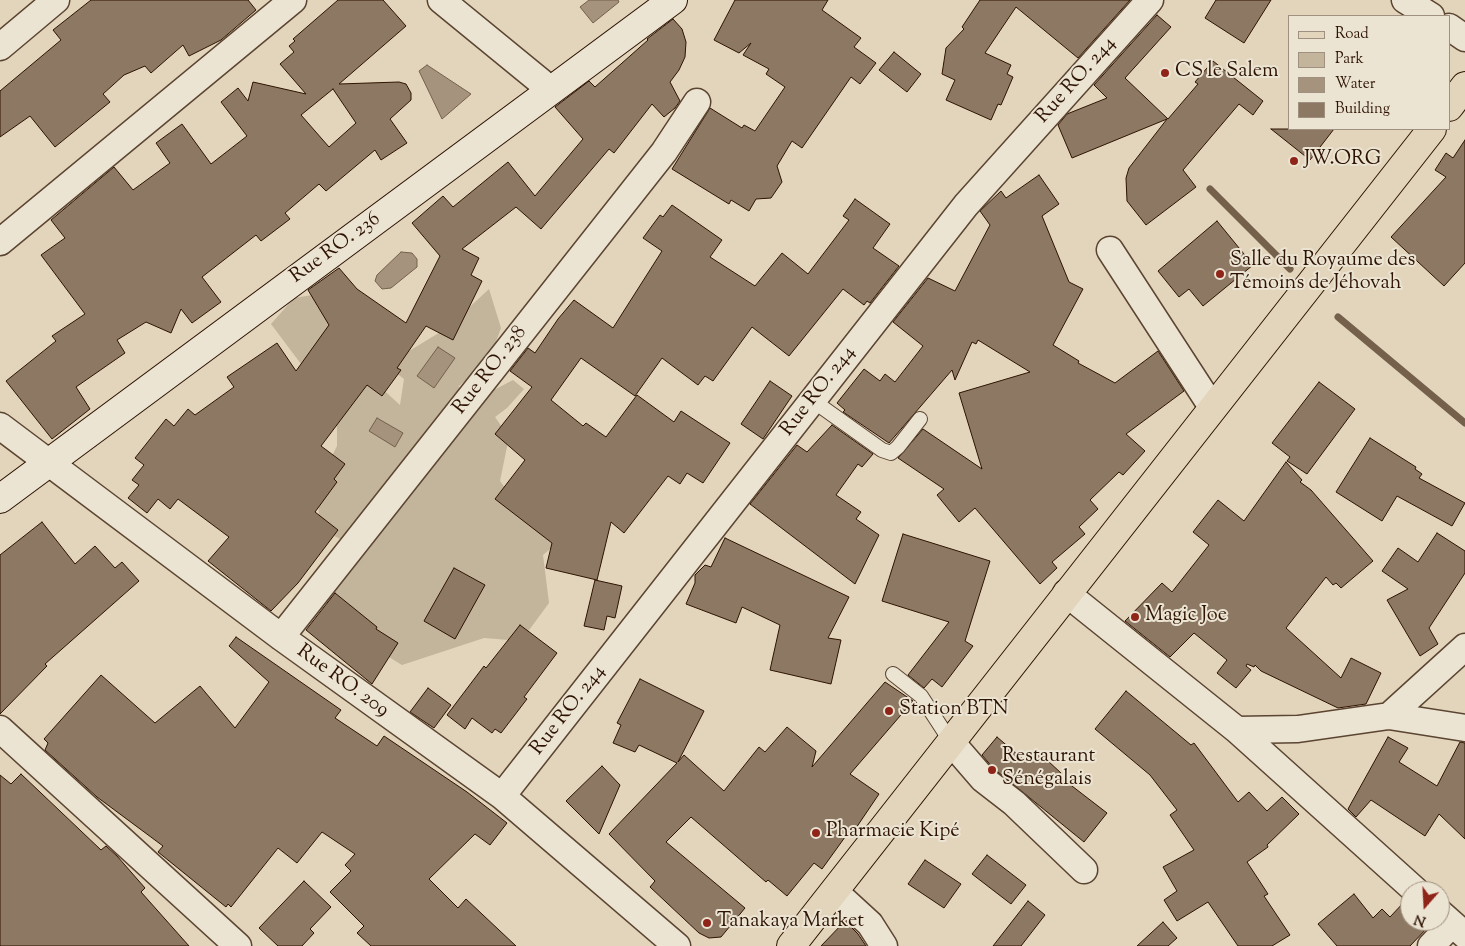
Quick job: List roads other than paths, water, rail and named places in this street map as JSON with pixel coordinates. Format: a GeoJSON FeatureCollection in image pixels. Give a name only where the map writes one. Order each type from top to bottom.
{"type":"FeatureCollection","features":[{"type":"Feature","properties":{"kind":"main road"},"geometry":{"type":"LineString","coordinates":[[1450,106],[1465,86]]}},
{"type":"Feature","properties":{"kind":"main road"},"geometry":{"type":"LineString","coordinates":[[791,946],[1066,593],[1431,130]]}},
{"type":"Feature","properties":{"kind":"street"},"geometry":{"type":"LineString","coordinates":[[0,47],[56,0]]}},
{"type":"Feature","properties":{"kind":"street"},"geometry":{"type":"LineString","coordinates":[[0,242],[293,0]]}},
{"type":"Feature","properties":{"kind":"street"},"geometry":{"type":"LineString","coordinates":[[441,0],[551,90]]}},
{"type":"Feature","properties":{"kind":"street","name":"Rue RO. 236"},"geometry":{"type":"LineString","coordinates":[[0,499],[673,0]]}},
{"type":"Feature","properties":{"kind":"street","name":"Rue RO. 244"},"geometry":{"type":"LineString","coordinates":[[502,796],[966,205],[1150,0]]}},
{"type":"Feature","properties":{"kind":"street"},"geometry":{"type":"LineString","coordinates":[[1405,0],[1429,15]]}},
{"type":"Feature","properties":{"kind":"street"},"geometry":{"type":"LineString","coordinates":[[1450,29],[1465,38]]}},
{"type":"Feature","properties":{"kind":"street","name":"Rue RO. 238"},"geometry":{"type":"LineString","coordinates":[[281,637],[664,152],[697,102]]}},
{"type":"Feature","properties":{"kind":"street"},"geometry":{"type":"LineString","coordinates":[[1110,250],[1212,407]]}},
{"type":"Feature","properties":{"kind":"street","name":"Rue RO. 209"},"geometry":{"type":"LineString","coordinates":[[0,426],[281,637],[502,796],[678,946]]}},
{"type":"Feature","properties":{"kind":"street"},"geometry":{"type":"LineString","coordinates":[[1066,593],[1237,730],[1405,881]]}},
{"type":"Feature","properties":{"kind":"street"},"geometry":{"type":"LineString","coordinates":[[1389,716],[1465,648]]}},
{"type":"Feature","properties":{"kind":"street"},"geometry":{"type":"LineString","coordinates":[[1237,730],[1298,729],[1389,716],[1465,728]]}},
{"type":"Feature","properties":{"kind":"street"},"geometry":{"type":"LineString","coordinates":[[0,729],[238,946]]}},
{"type":"Feature","properties":{"kind":"street"},"geometry":{"type":"LineString","coordinates":[[951,742],[983,779],[1014,803],[1084,870]]}},
{"type":"Feature","properties":{"kind":"street"},"geometry":{"type":"LineString","coordinates":[[834,891],[870,924],[884,946]]}},
{"type":"Feature","properties":{"kind":"street"},"geometry":{"type":"LineString","coordinates":[[1431,946],[1452,924]]}},
{"type":"Feature","properties":{"kind":"lane"},"geometry":{"type":"LineString","coordinates":[[812,400],[882,450],[891,453],[920,419]]}},
{"type":"Feature","properties":{"kind":"lane"},"geometry":{"type":"LineString","coordinates":[[893,674],[921,696],[951,742]]}},
{"type":"Feature","properties":{"kind":"water"},"geometry":{"type":"Polygon","coordinates":[[[589,0],[618,0],[619,2],[593,23],[580,7],[589,0]]]}},
{"type":"Feature","properties":{"kind":"water"},"geometry":{"type":"Polygon","coordinates":[[[427,65],[471,94],[442,119],[419,71],[427,65]]]}},
{"type":"Feature","properties":{"kind":"water"},"geometry":{"type":"Polygon","coordinates":[[[401,252],[412,253],[417,259],[417,267],[391,288],[382,289],[375,281],[377,275],[401,252]]]}},
{"type":"Feature","properties":{"kind":"water"},"geometry":{"type":"Polygon","coordinates":[[[438,347],[455,358],[434,388],[417,376],[438,347]]]}},
{"type":"Feature","properties":{"kind":"water"},"geometry":{"type":"Polygon","coordinates":[[[377,418],[403,433],[395,447],[369,431],[377,418]]]}},
{"type":"Feature","properties":{"kind":"waterway"},"geometry":{"type":"LineString","coordinates":[[1210,189],[1290,269]]}},
{"type":"Feature","properties":{"kind":"waterway"},"geometry":{"type":"LineString","coordinates":[[1338,317],[1465,423]]}},
{"type":"Feature","properties":{"kind":"place","name":"CS le Salem"},"geometry":{"type":"Point","coordinates":[1165,73]}},
{"type":"Feature","properties":{"kind":"place","name":"JW.ORG"},"geometry":{"type":"Point","coordinates":[1294,161]}},
{"type":"Feature","properties":{"kind":"place","name":"Salle du Royaume des Témoins de Jéhovah"},"geometry":{"type":"Point","coordinates":[1220,274]}},
{"type":"Feature","properties":{"kind":"place","name":"Magic Joe"},"geometry":{"type":"Point","coordinates":[1135,617]}},
{"type":"Feature","properties":{"kind":"place","name":"Station BTN"},"geometry":{"type":"Point","coordinates":[889,711]}},
{"type":"Feature","properties":{"kind":"place","name":"Restaurant Sénégalais"},"geometry":{"type":"Point","coordinates":[992,770]}},
{"type":"Feature","properties":{"kind":"place","name":"Pharmacie Kipé"},"geometry":{"type":"Point","coordinates":[816,833]}},
{"type":"Feature","properties":{"kind":"place","name":"Tanakaya Market"},"geometry":{"type":"Point","coordinates":[707,923]}}]}
